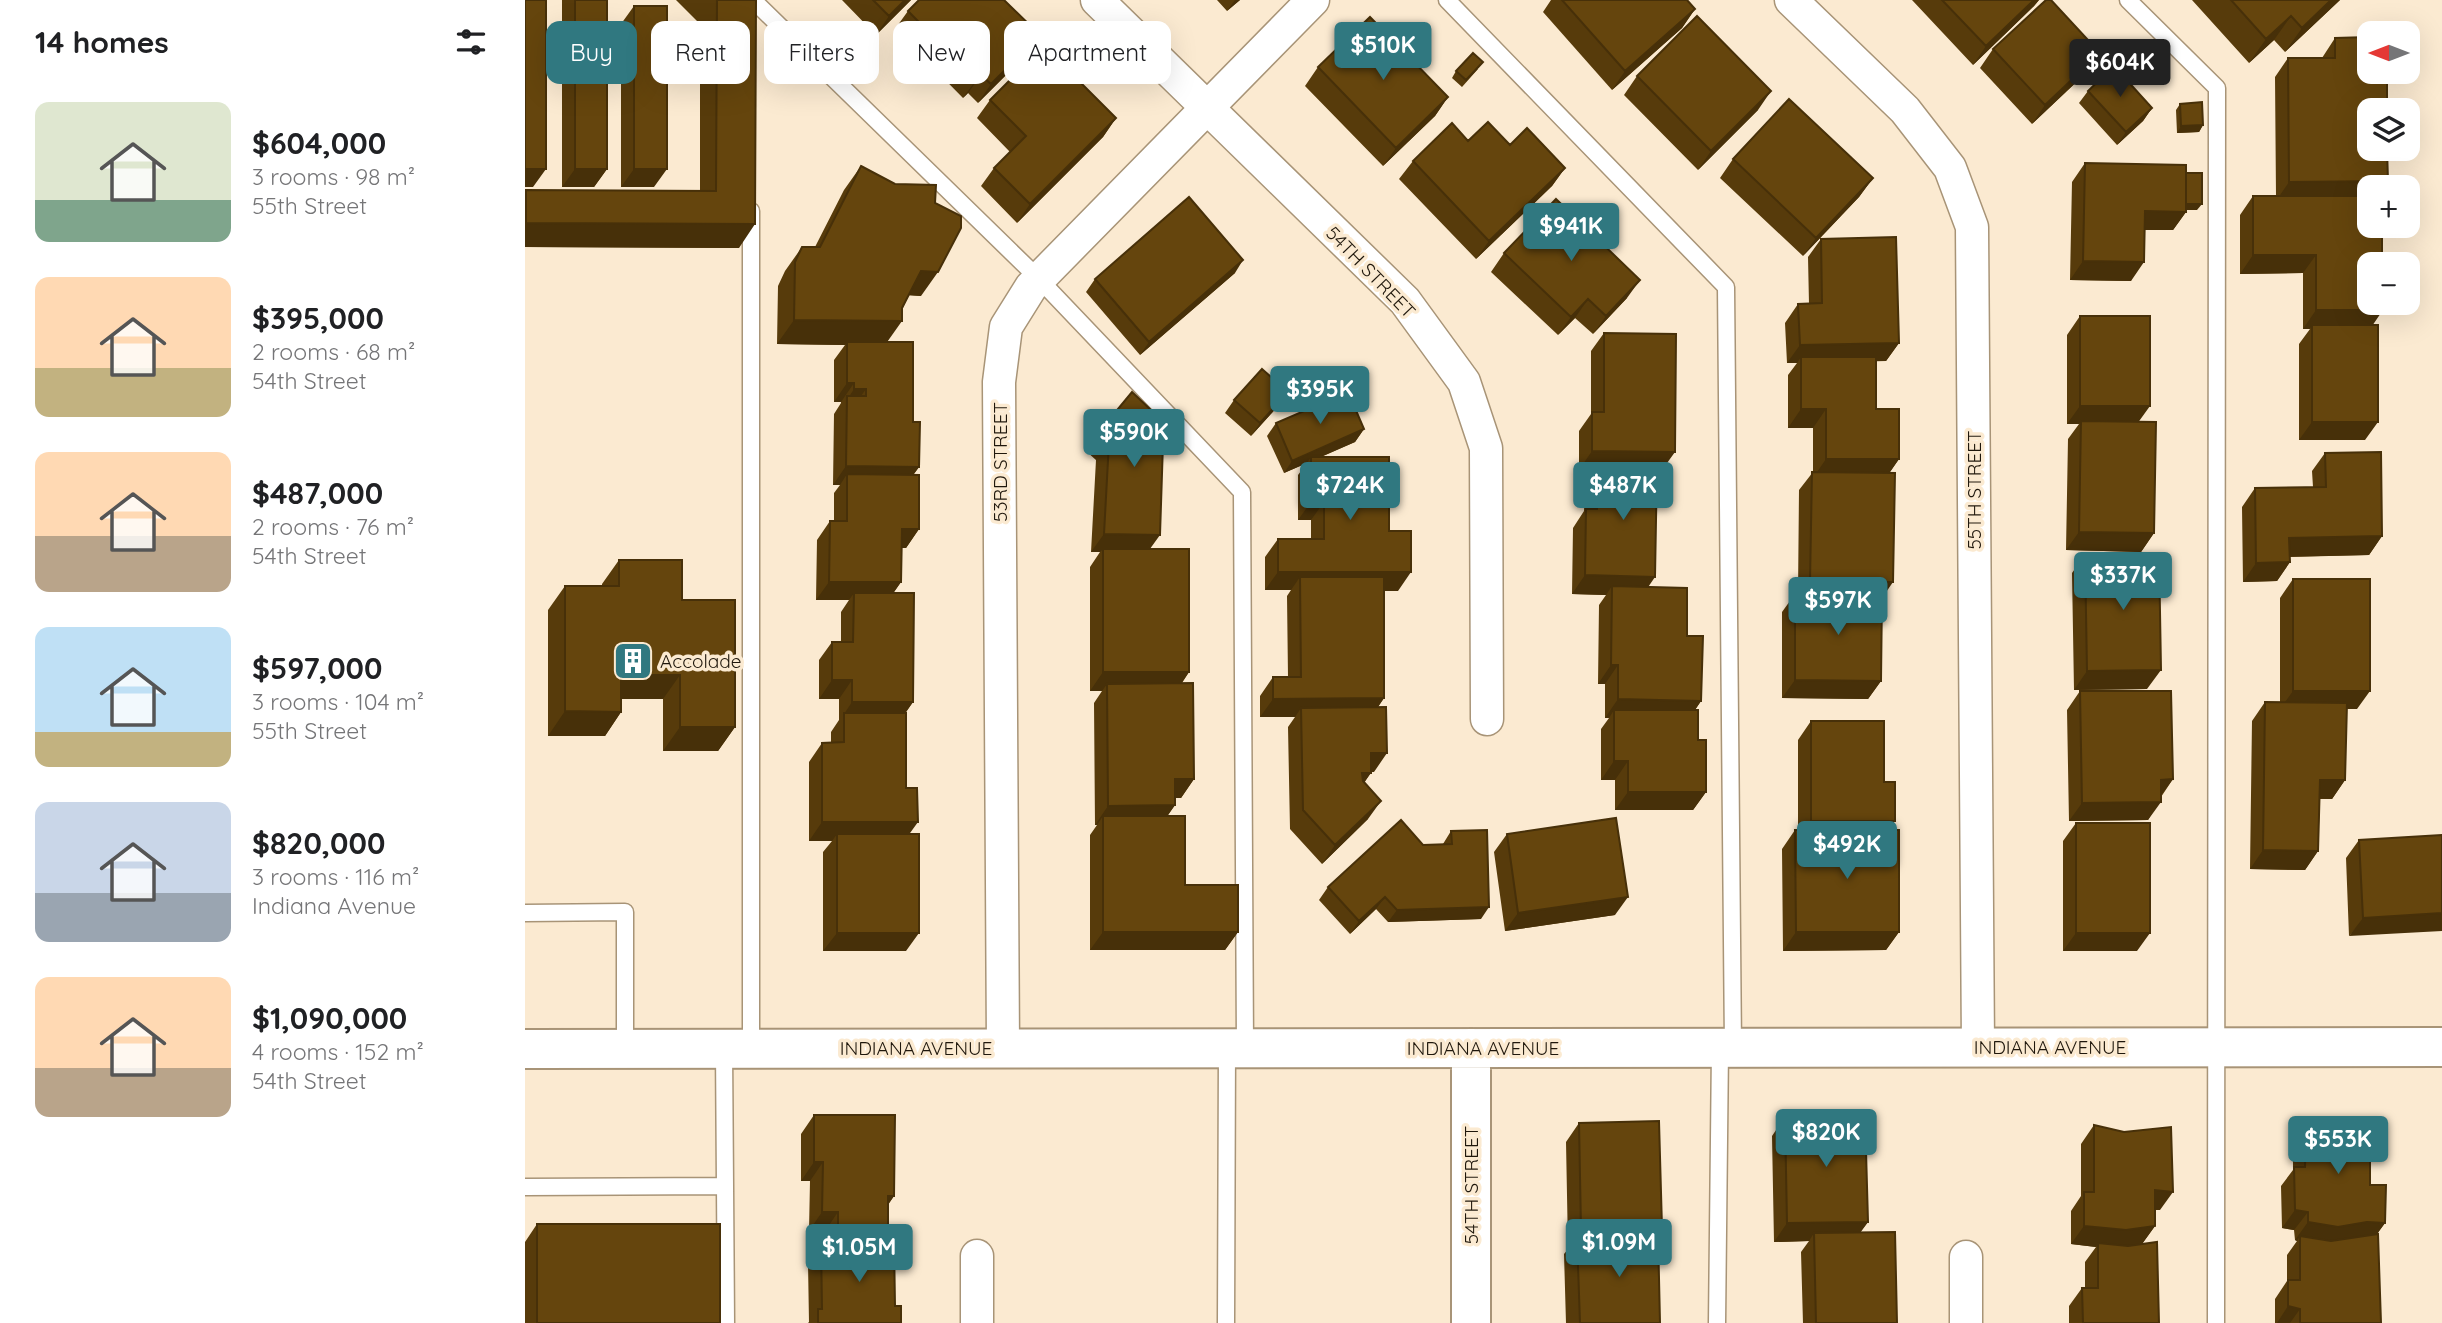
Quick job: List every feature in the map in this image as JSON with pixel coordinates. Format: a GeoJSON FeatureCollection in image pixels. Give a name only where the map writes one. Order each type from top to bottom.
{"type":"FeatureCollection","features":[{"type":"Feature","properties":{"kind":"main road","name":"INDIANA AVENUE"},"geometry":{"type":"LineString","coordinates":[[525,1049],[2442,1047]]}},
{"type":"Feature","properties":{"kind":"main road","name":"54TH STREET"},"geometry":{"type":"LineString","coordinates":[[1471,1048],[1471,1323]]}},
{"type":"Feature","properties":{"kind":"street"},"geometry":{"type":"LineString","coordinates":[[1097,0],[1206,108]]}},
{"type":"Feature","properties":{"kind":"street","name":"53RD STREET"},"geometry":{"type":"LineString","coordinates":[[1003,1048],[999,382],[1006,327],[1025,294],[1038,279],[1313,0]]}},
{"type":"Feature","properties":{"kind":"street","name":"55TH STREET"},"geometry":{"type":"LineString","coordinates":[[1791,0],[1905,110],[1950,168],[1972,227],[1978,1047]]}},
{"type":"Feature","properties":{"kind":"street","name":"54TH STREET"},"geometry":{"type":"LineString","coordinates":[[1206,108],[1405,301],[1464,382],[1486,448],[1487,719]]}},
{"type":"Feature","properties":{"kind":"street"},"geometry":{"type":"LineString","coordinates":[[977,1256],[977,1323]]}},
{"type":"Feature","properties":{"kind":"street"},"geometry":{"type":"LineString","coordinates":[[1966,1257],[1966,1323]]}},
{"type":"Feature","properties":{"kind":"lane"},"geometry":{"type":"LineString","coordinates":[[751,28],[752,0]]}},
{"type":"Feature","properties":{"kind":"lane"},"geometry":{"type":"LineString","coordinates":[[752,0],[1038,279],[1242,492],[1236,1048],[1226,1323]]}},
{"type":"Feature","properties":{"kind":"lane"},"geometry":{"type":"LineString","coordinates":[[1447,0],[1726,286],[1726,1048],[1717,1323]]}},
{"type":"Feature","properties":{"kind":"lane"},"geometry":{"type":"LineString","coordinates":[[2128,0],[2217,88],[2216,1323]]}},
{"type":"Feature","properties":{"kind":"lane"},"geometry":{"type":"LineString","coordinates":[[726,1323],[724,1186],[738,1049],[751,196]]}},
{"type":"Feature","properties":{"kind":"lane"},"geometry":{"type":"LineString","coordinates":[[525,913],[625,912],[625,1050]]}},
{"type":"Feature","properties":{"kind":"lane"},"geometry":{"type":"LineString","coordinates":[[525,1187],[724,1186]]}},
{"type":"Feature","properties":{"kind":"building"},"geometry":{"type":"Polygon","coordinates":[[[525,0],[546,0],[546,169],[525,169],[525,0]]]}},
{"type":"Feature","properties":{"kind":"building"},"geometry":{"type":"Polygon","coordinates":[[[575,0],[607,0],[607,21],[575,21],[575,0]]]}},
{"type":"Feature","properties":{"kind":"building"},"geometry":{"type":"Polygon","coordinates":[[[717,0],[756,0],[755,224],[526,223],[526,190],[716,191],[717,84],[750,84],[750,21],[717,21],[717,0]]]}},
{"type":"Feature","properties":{"kind":"building"},"geometry":{"type":"Polygon","coordinates":[[[873,0],[905,0],[889,16],[873,0]]]}},
{"type":"Feature","properties":{"kind":"building"},"geometry":{"type":"Polygon","coordinates":[[[919,0],[1004,0],[1026,21],[1004,21],[1004,71],[991,84],[990,21],[918,21],[908,11],[919,0]]]}},
{"type":"Feature","properties":{"kind":"building"},"geometry":{"type":"Polygon","coordinates":[[[1562,0],[1687,0],[1695,9],[1625,71],[1562,0]]]}},
{"type":"Feature","properties":{"kind":"building"},"geometry":{"type":"Polygon","coordinates":[[[1942,0],[2034,0],[1986,46],[1942,0]]]}},
{"type":"Feature","properties":{"kind":"building"},"geometry":{"type":"Polygon","coordinates":[[[2046,0],[2051,0],[2100,53],[2045,105],[1993,49],[2046,0]]]}},
{"type":"Feature","properties":{"kind":"building"},"geometry":{"type":"Polygon","coordinates":[[[2231,0],[2331,0],[2302,28],[2291,16],[2266,39],[2231,0]]]}},
{"type":"Feature","properties":{"kind":"building"},"geometry":{"type":"Polygon","coordinates":[[[634,6],[667,6],[667,21],[651,21],[651,84],[667,84],[667,169],[634,169],[637,21],[634,21],[634,6]]]}},
{"type":"Feature","properties":{"kind":"building"},"geometry":{"type":"Polygon","coordinates":[[[1697,16],[1771,91],[1711,151],[1637,76],[1697,16]]]}},
{"type":"Feature","properties":{"kind":"building"},"geometry":{"type":"Polygon","coordinates":[[[1370,17],[1448,97],[1396,148],[1318,67],[1370,17]]]}},
{"type":"Feature","properties":{"kind":"building"},"geometry":{"type":"Polygon","coordinates":[[[2357,37],[2357,84],[2387,84],[2387,98],[2357,98],[2357,161],[2387,161],[2388,175],[2357,175],[2357,181],[2289,182],[2288,58],[2335,58],[2335,38],[2357,37]]]}},
{"type":"Feature","properties":{"kind":"building"},"geometry":{"type":"Polygon","coordinates":[[[1473,53],[1483,62],[1466,80],[1456,71],[1473,53]]]}},
{"type":"Feature","properties":{"kind":"building"},"geometry":{"type":"Polygon","coordinates":[[[2114,66],[2152,108],[2126,132],[2088,91],[2114,66]]]}},
{"type":"Feature","properties":{"kind":"building"},"geometry":{"type":"Polygon","coordinates":[[[575,84],[607,84],[607,169],[575,169],[575,84]]]}},
{"type":"Feature","properties":{"kind":"building"},"geometry":{"type":"Polygon","coordinates":[[[1006,84],[1082,84],[1116,118],[1030,204],[994,168],[1026,136],[990,100],[1006,84]]]}},
{"type":"Feature","properties":{"kind":"building"},"geometry":{"type":"Polygon","coordinates":[[[1789,99],[1873,178],[1816,238],[1733,159],[1789,99]]]}},
{"type":"Feature","properties":{"kind":"building"},"geometry":{"type":"Polygon","coordinates":[[[2202,102],[2203,125],[2181,126],[2180,104],[2202,102]]]}},
{"type":"Feature","properties":{"kind":"building"},"geometry":{"type":"Polygon","coordinates":[[[1488,122],[1510,145],[1527,128],[1565,168],[1489,241],[1413,161],[1452,123],[1468,141],[1488,122]]]}},
{"type":"Feature","properties":{"kind":"building"},"geometry":{"type":"Polygon","coordinates":[[[2085,163],[2186,165],[2186,212],[2145,211],[2144,262],[2083,261],[2085,163]]]}},
{"type":"Feature","properties":{"kind":"building"},"geometry":{"type":"Polygon","coordinates":[[[861,166],[895,184],[936,185],[935,203],[961,216],[961,228],[938,272],[921,271],[902,308],[902,321],[794,320],[795,262],[802,247],[820,247],[861,166]]]}},
{"type":"Feature","properties":{"kind":"building"},"geometry":{"type":"Polygon","coordinates":[[[2186,173],[2202,173],[2202,204],[2186,204],[2186,173]]]}},
{"type":"Feature","properties":{"kind":"building"},"geometry":{"type":"Polygon","coordinates":[[[2253,196],[2357,196],[2357,238],[2382,238],[2382,252],[2357,252],[2357,310],[2316,310],[2316,255],[2253,255],[2253,196]]]}},
{"type":"Feature","properties":{"kind":"building"},"geometry":{"type":"Polygon","coordinates":[[[1189,197],[1243,260],[1149,342],[1095,279],[1189,197]]]}},
{"type":"Feature","properties":{"kind":"building"},"geometry":{"type":"Polygon","coordinates":[[[1556,199],[1640,280],[1606,316],[1588,299],[1571,317],[1504,253],[1556,199]]]}},
{"type":"Feature","properties":{"kind":"building"},"geometry":{"type":"Polygon","coordinates":[[[1896,237],[1899,343],[1800,345],[1798,304],[1822,303],[1821,239],[1896,237]]]}},
{"type":"Feature","properties":{"kind":"building"},"geometry":{"type":"Polygon","coordinates":[[[2080,316],[2150,316],[2150,406],[2080,406],[2080,316]]]}},
{"type":"Feature","properties":{"kind":"building"},"geometry":{"type":"Polygon","coordinates":[[[2312,325],[2378,325],[2378,422],[2312,422],[2312,325]]]}},
{"type":"Feature","properties":{"kind":"building"},"geometry":{"type":"Polygon","coordinates":[[[1604,333],[1676,334],[1675,452],[1592,451],[1592,412],[1604,412],[1604,333]]]}},
{"type":"Feature","properties":{"kind":"building"},"geometry":{"type":"Polygon","coordinates":[[[847,342],[913,342],[913,422],[920,422],[919,467],[846,466],[847,396],[866,396],[866,389],[854,389],[854,383],[847,383],[847,342]]]}},
{"type":"Feature","properties":{"kind":"building"},"geometry":{"type":"Polygon","coordinates":[[[1801,357],[1876,357],[1876,409],[1899,409],[1899,459],[1826,459],[1826,409],[1801,409],[1801,357]]]}},
{"type":"Feature","properties":{"kind":"building"},"geometry":{"type":"Polygon","coordinates":[[[1262,369],[1288,392],[1260,423],[1234,400],[1262,369]]]}},
{"type":"Feature","properties":{"kind":"building"},"geometry":{"type":"Polygon","coordinates":[[[1132,392],[1172,430],[1163,443],[1160,535],[1104,534],[1109,442],[1099,432],[1132,392]]]}},
{"type":"Feature","properties":{"kind":"building"},"geometry":{"type":"Polygon","coordinates":[[[1348,392],[1364,429],[1292,461],[1276,423],[1348,392]]]}},
{"type":"Feature","properties":{"kind":"building"},"geometry":{"type":"Polygon","coordinates":[[[2081,421],[2156,422],[2154,533],[2079,532],[2081,421]]]}},
{"type":"Feature","properties":{"kind":"building"},"geometry":{"type":"Polygon","coordinates":[[[2381,452],[2382,536],[2289,538],[2290,562],[2256,563],[2255,488],[2326,487],[2325,453],[2381,452]]]}},
{"type":"Feature","properties":{"kind":"building"},"geometry":{"type":"Polygon","coordinates":[[[1311,457],[1389,457],[1389,531],[1411,531],[1411,572],[1278,572],[1278,539],[1324,539],[1324,502],[1311,502],[1311,457]]]}},
{"type":"Feature","properties":{"kind":"building"},"geometry":{"type":"Polygon","coordinates":[[[1598,462],[1657,463],[1655,577],[1585,575],[1586,509],[1597,509],[1598,462]]]}},
{"type":"Feature","properties":{"kind":"building"},"geometry":{"type":"Polygon","coordinates":[[[1812,472],[1895,473],[1893,582],[1810,581],[1812,472]]]}},
{"type":"Feature","properties":{"kind":"building"},"geometry":{"type":"Polygon","coordinates":[[[847,474],[919,475],[919,529],[902,529],[901,582],[829,582],[830,521],[847,521],[847,474]]]}},
{"type":"Feature","properties":{"kind":"building"},"geometry":{"type":"Polygon","coordinates":[[[1103,549],[1189,549],[1189,672],[1103,672],[1103,549]]]}},
{"type":"Feature","properties":{"kind":"building"},"geometry":{"type":"Polygon","coordinates":[[[2159,553],[2161,670],[2087,671],[2085,555],[2159,553]]]}},
{"type":"Feature","properties":{"kind":"building","name":"Accolade"},"geometry":{"type":"Polygon","coordinates":[[[619,560],[682,560],[682,600],[735,600],[735,727],[680,727],[680,675],[621,675],[621,712],[565,711],[565,586],[619,586],[619,560]]]}},
{"type":"Feature","properties":{"kind":"building"},"geometry":{"type":"Polygon","coordinates":[[[1300,577],[1384,577],[1384,698],[1273,699],[1273,677],[1301,677],[1300,577]]]}},
{"type":"Feature","properties":{"kind":"building"},"geometry":{"type":"Polygon","coordinates":[[[2293,579],[2370,579],[2370,691],[2293,691],[2293,579]]]}},
{"type":"Feature","properties":{"kind":"building"},"geometry":{"type":"Polygon","coordinates":[[[1612,586],[1687,588],[1687,636],[1703,636],[1701,701],[1618,699],[1618,665],[1611,665],[1612,586]]]}},
{"type":"Feature","properties":{"kind":"building"},"geometry":{"type":"Polygon","coordinates":[[[854,593],[914,593],[913,702],[852,702],[852,680],[832,680],[832,642],[853,642],[854,593]]]}},
{"type":"Feature","properties":{"kind":"building"},"geometry":{"type":"Polygon","coordinates":[[[1795,594],[1882,595],[1881,681],[1795,680],[1795,594]]]}},
{"type":"Feature","properties":{"kind":"building"},"geometry":{"type":"Polygon","coordinates":[[[1193,683],[1194,779],[1175,779],[1175,805],[1108,806],[1107,684],[1193,683]]]}},
{"type":"Feature","properties":{"kind":"building"},"geometry":{"type":"Polygon","coordinates":[[[2080,691],[2171,691],[2173,779],[2161,780],[2161,802],[2082,803],[2080,691]]]}},
{"type":"Feature","properties":{"kind":"building"},"geometry":{"type":"Polygon","coordinates":[[[2265,702],[2347,703],[2345,780],[2320,780],[2318,851],[2263,850],[2265,702]]]}},
{"type":"Feature","properties":{"kind":"building"},"geometry":{"type":"Polygon","coordinates":[[[1386,707],[1387,753],[1371,753],[1371,773],[1362,773],[1363,781],[1381,801],[1335,845],[1303,810],[1301,708],[1386,707]]]}},
{"type":"Feature","properties":{"kind":"building"},"geometry":{"type":"Polygon","coordinates":[[[1614,710],[1698,710],[1698,740],[1706,740],[1706,792],[1628,792],[1628,761],[1614,761],[1614,710]]]}},
{"type":"Feature","properties":{"kind":"building"},"geometry":{"type":"Polygon","coordinates":[[[844,713],[906,713],[906,788],[917,788],[918,822],[822,822],[822,743],[844,742],[844,713]]]}},
{"type":"Feature","properties":{"kind":"building"},"geometry":{"type":"Polygon","coordinates":[[[1811,721],[1884,721],[1884,782],[1895,782],[1895,821],[1811,821],[1811,721]]]}},
{"type":"Feature","properties":{"kind":"building"},"geometry":{"type":"Polygon","coordinates":[[[1103,816],[1185,816],[1185,885],[1238,885],[1238,932],[1103,932],[1103,816]]]}},
{"type":"Feature","properties":{"kind":"building"},"geometry":{"type":"Polygon","coordinates":[[[1616,818],[1628,897],[1518,913],[1507,834],[1616,818]]]}},
{"type":"Feature","properties":{"kind":"building"},"geometry":{"type":"Polygon","coordinates":[[[1401,820],[1423,845],[1452,844],[1451,831],[1487,830],[1489,907],[1397,910],[1385,897],[1359,921],[1328,887],[1401,820]]]}},
{"type":"Feature","properties":{"kind":"building"},"geometry":{"type":"Polygon","coordinates":[[[2076,823],[2150,823],[2150,933],[2076,933],[2076,823]]]}},
{"type":"Feature","properties":{"kind":"building"},"geometry":{"type":"Polygon","coordinates":[[[1795,830],[1899,830],[1899,932],[1796,932],[1795,830]]]}},
{"type":"Feature","properties":{"kind":"building"},"geometry":{"type":"Polygon","coordinates":[[[837,834],[919,834],[919,933],[837,933],[837,834]]]}},
{"type":"Feature","properties":{"kind":"building"},"geometry":{"type":"Polygon","coordinates":[[[2442,835],[2442,913],[2363,918],[2359,840],[2442,835]]]}},
{"type":"Feature","properties":{"kind":"building"},"geometry":{"type":"Polygon","coordinates":[[[814,1115],[895,1115],[894,1196],[888,1196],[888,1228],[838,1227],[838,1212],[822,1212],[823,1162],[814,1162],[814,1115]]]}},
{"type":"Feature","properties":{"kind":"building"},"geometry":{"type":"Polygon","coordinates":[[[1865,1115],[1868,1222],[1787,1223],[1785,1117],[1865,1115]]]}},
{"type":"Feature","properties":{"kind":"building"},"geometry":{"type":"Polygon","coordinates":[[[2306,1119],[2340,1124],[2370,1120],[2370,1185],[2386,1185],[2385,1223],[2367,1222],[2338,1227],[2308,1222],[2308,1212],[2295,1210],[2294,1167],[2305,1167],[2306,1119]]]}},
{"type":"Feature","properties":{"kind":"building"},"geometry":{"type":"Polygon","coordinates":[[[1659,1121],[1662,1228],[1581,1229],[1579,1123],[1659,1121]]]}},
{"type":"Feature","properties":{"kind":"building"},"geometry":{"type":"Polygon","coordinates":[[[2094,1125],[2124,1132],[2171,1127],[2173,1192],[2155,1190],[2155,1226],[2126,1230],[2084,1226],[2084,1192],[2094,1192],[2094,1125]]]}},
{"type":"Feature","properties":{"kind":"building"},"geometry":{"type":"Polygon","coordinates":[[[537,1224],[720,1224],[720,1323],[537,1323],[537,1224]]]}},
{"type":"Feature","properties":{"kind":"building"},"geometry":{"type":"Polygon","coordinates":[[[1895,1232],[1897,1323],[1816,1323],[1814,1233],[1895,1232]]]}},
{"type":"Feature","properties":{"kind":"building"},"geometry":{"type":"Polygon","coordinates":[[[1658,1234],[1660,1323],[1580,1323],[1577,1236],[1658,1234]]]}},
{"type":"Feature","properties":{"kind":"building"},"geometry":{"type":"Polygon","coordinates":[[[2378,1234],[2381,1323],[2300,1323],[2300,1309],[2288,1306],[2288,1280],[2300,1280],[2300,1236],[2331,1241],[2378,1234]]]}},
{"type":"Feature","properties":{"kind":"building"},"geometry":{"type":"Polygon","coordinates":[[[2157,1242],[2159,1323],[2083,1323],[2082,1288],[2098,1288],[2098,1243],[2128,1246],[2157,1242]]]}},
{"type":"Feature","properties":{"kind":"building"},"geometry":{"type":"Polygon","coordinates":[[[894,1243],[895,1306],[901,1306],[901,1323],[818,1323],[818,1309],[822,1309],[821,1245],[894,1243]]]}},
{"type":"Feature","properties":{"kind":"place","name":"Accolade"},"geometry":{"type":"Point","coordinates":[633,661]}}]}
